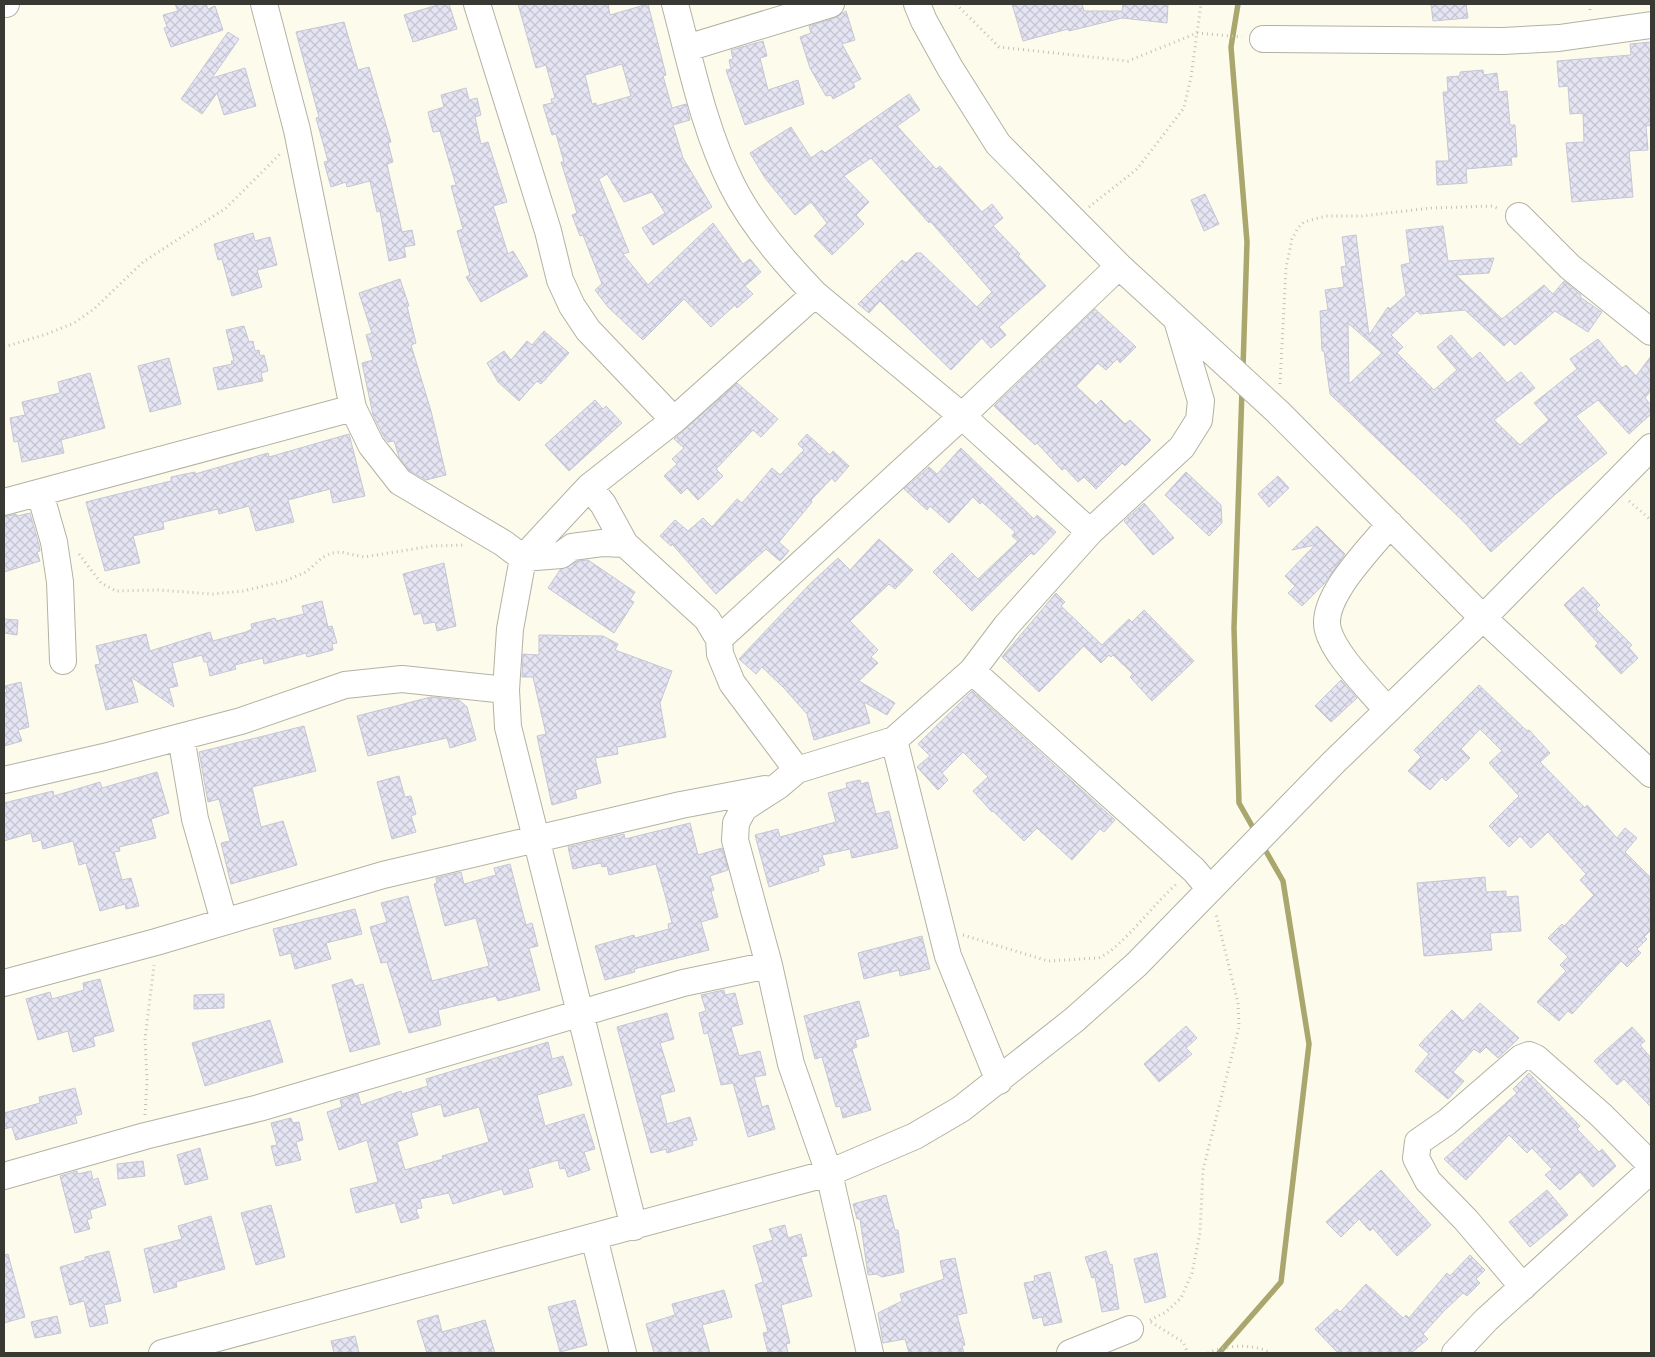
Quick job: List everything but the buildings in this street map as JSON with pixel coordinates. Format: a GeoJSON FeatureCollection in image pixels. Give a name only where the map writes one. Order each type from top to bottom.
{"type":"FeatureCollection","features":[{"type":"Feature","properties":{"kind":"street"},"geometry":{"type":"LineString","coordinates":[[264,4],[297,130],[353,408],[371,445],[400,482],[503,543],[524,558],[561,555],[572,547],[625,544]]}},
{"type":"Feature","properties":{"kind":"street"},"geometry":{"type":"LineString","coordinates":[[477,4],[548,231],[560,280],[572,306],[588,330],[674,420]]}},
{"type":"Feature","properties":{"kind":"street"},"geometry":{"type":"LineString","coordinates":[[675,4],[707,121],[732,186],[749,214],[794,272],[815,294],[962,416],[1090,532]]}},
{"type":"Feature","properties":{"kind":"street"},"geometry":{"type":"LineString","coordinates":[[687,48],[831,4]]}},
{"type":"Feature","properties":{"kind":"street"},"geometry":{"type":"LineString","coordinates":[[917,4],[924,21],[950,68],[998,144],[1120,266],[1202,344],[1278,412],[1483,618],[1651,774]]}},
{"type":"Feature","properties":{"kind":"street"},"geometry":{"type":"LineString","coordinates":[[1263,39],[1503,41],[1559,38],[1651,25]]}},
{"type":"Feature","properties":{"kind":"street"},"geometry":{"type":"LineString","coordinates":[[1519,216],[1570,267],[1651,332]]}},
{"type":"Feature","properties":{"kind":"street"},"geometry":{"type":"LineString","coordinates":[[719,639],[962,416],[1120,266]]}},
{"type":"Feature","properties":{"kind":"street"},"geometry":{"type":"LineString","coordinates":[[634,1227],[508,727],[506,690],[510,629],[516,590],[524,558],[589,487],[674,420],[815,294]]}},
{"type":"Feature","properties":{"kind":"street"},"geometry":{"type":"LineString","coordinates":[[4,983],[156,942],[384,875],[536,841],[787,778],[894,740],[972,671],[1006,626],[1090,532],[1182,447],[1199,420],[1200,394],[1177,320]]}},
{"type":"Feature","properties":{"kind":"street"},"geometry":{"type":"LineString","coordinates":[[4,502],[353,408]]}},
{"type":"Feature","properties":{"kind":"street"},"geometry":{"type":"LineString","coordinates":[[162,1353],[829,1173],[873,1156],[916,1136],[961,1109],[999,1081],[1074,1020],[1130,970],[1202,880],[1237,860],[1387,710],[1483,618],[1651,447]]}},
{"type":"Feature","properties":{"kind":"street"},"geometry":{"type":"LineString","coordinates":[[589,487],[603,504],[625,544],[707,619],[719,639],[720,654],[732,683],[787,778]]}},
{"type":"Feature","properties":{"kind":"street"},"geometry":{"type":"LineString","coordinates":[[40,493],[54,542],[60,582],[63,661]]}},
{"type":"Feature","properties":{"kind":"street"},"geometry":{"type":"LineString","coordinates":[[1387,710],[1334,645],[1328,632],[1326,620],[1329,609],[1350,572],[1390,524]]}},
{"type":"Feature","properties":{"kind":"street"},"geometry":{"type":"LineString","coordinates":[[972,671],[1202,880]]}},
{"type":"Feature","properties":{"kind":"street"},"geometry":{"type":"LineString","coordinates":[[4,780],[241,721],[324,691],[375,680],[402,679],[444,682],[506,690]]}},
{"type":"Feature","properties":{"kind":"street"},"geometry":{"type":"LineString","coordinates":[[181,737],[195,819],[224,921]]}},
{"type":"Feature","properties":{"kind":"street"},"geometry":{"type":"LineString","coordinates":[[894,740],[941,930],[960,987],[999,1081]]}},
{"type":"Feature","properties":{"kind":"street"},"geometry":{"type":"LineString","coordinates":[[787,778],[744,808],[736,823],[735,840],[769,965],[792,1064],[829,1173],[870,1353]]}},
{"type":"Feature","properties":{"kind":"street"},"geometry":{"type":"LineString","coordinates":[[4,1176],[145,1136],[259,1108],[683,983],[769,965]]}},
{"type":"Feature","properties":{"kind":"street"},"geometry":{"type":"LineString","coordinates":[[1523,1287],[1466,1220],[1428,1181],[1416,1158],[1418,1142],[1447,1122],[1521,1058],[1529,1055],[1536,1058],[1601,1115],[1651,1165]]}},
{"type":"Feature","properties":{"kind":"street"},"geometry":{"type":"LineString","coordinates":[[1455,1353],[1523,1287],[1651,1170]]}},
{"type":"Feature","properties":{"kind":"street"},"geometry":{"type":"LineString","coordinates":[[594,1237],[623,1353]]}},
{"type":"Feature","properties":{"kind":"street"},"geometry":{"type":"LineString","coordinates":[[1070,1353],[1139,1325]]}},
{"type":"Feature","properties":{"kind":"path"},"geometry":{"type":"LineString","coordinates":[[956,4],[999,47],[1128,62],[1196,33],[1263,39]]}},
{"type":"Feature","properties":{"kind":"path"},"geometry":{"type":"LineString","coordinates":[[1073,219],[1137,169],[1184,108],[1190,85],[1201,4]]}},
{"type":"Feature","properties":{"kind":"path"},"geometry":{"type":"LineString","coordinates":[[4,347],[74,323],[94,309],[143,262],[226,208],[278,158],[297,130]]}},
{"type":"Feature","properties":{"kind":"path"},"geometry":{"type":"LineString","coordinates":[[1278,412],[1286,268],[1292,239],[1304,222],[1326,216],[1362,216],[1402,210],[1466,206],[1492,206],[1519,216]]}},
{"type":"Feature","properties":{"kind":"path"},"geometry":{"type":"LineString","coordinates":[[1613,487],[1651,520]]}},
{"type":"Feature","properties":{"kind":"path"},"geometry":{"type":"LineString","coordinates":[[54,542],[76,551],[101,583],[116,591],[158,590],[202,594],[231,593],[285,582],[306,572],[323,557],[332,553],[346,553],[364,557],[432,546],[471,544]]}},
{"type":"Feature","properties":{"kind":"path"},"geometry":{"type":"LineString","coordinates":[[941,930],[983,939],[1048,961],[1094,958],[1110,950],[1157,902],[1202,880],[1238,1004],[1239,1027],[1203,1170],[1200,1232],[1192,1273],[1181,1298],[1166,1312],[1139,1325]]}},
{"type":"Feature","properties":{"kind":"path"},"geometry":{"type":"LineString","coordinates":[[145,1136],[147,1081],[145,1039],[156,942]]}},
{"type":"Feature","properties":{"kind":"path"},"geometry":{"type":"LineString","coordinates":[[1139,1325],[1163,1332],[1182,1342],[1188,1353]]}},
{"type":"Feature","properties":{"kind":"path"},"geometry":{"type":"LineString","coordinates":[[1208,1353],[1230,1347],[1262,1348],[1271,1353]]}},
{"type":"Feature","properties":{"kind":"waterway"},"geometry":{"type":"LineString","coordinates":[[1238,4],[1231,47],[1247,242],[1243,368]]}},
{"type":"Feature","properties":{"kind":"waterway"},"geometry":{"type":"LineString","coordinates":[[1242,390],[1234,628],[1239,803],[1256,833]]}},
{"type":"Feature","properties":{"kind":"waterway"},"geometry":{"type":"LineString","coordinates":[[1219,1353],[1281,1282],[1309,1044],[1283,881],[1263,846]]}}]}
